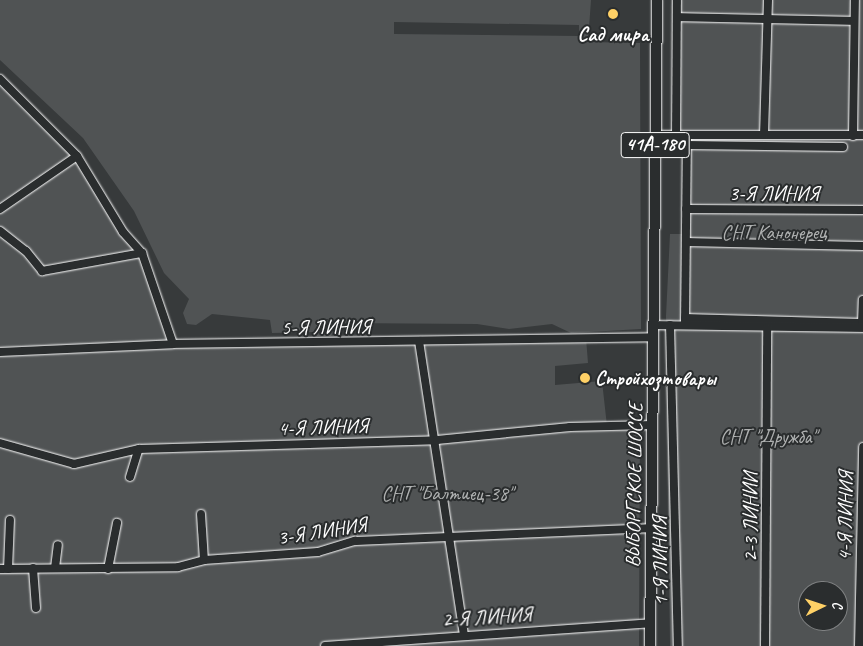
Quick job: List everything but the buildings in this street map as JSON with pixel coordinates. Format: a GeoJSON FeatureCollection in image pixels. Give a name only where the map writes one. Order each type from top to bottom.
{"type":"FeatureCollection","features":[{"type":"Feature","properties":{"kind":"main road","name":"41А-180"},"geometry":{"type":"LineString","coordinates":[[653,325],[656,0]]}},
{"type":"Feature","properties":{"kind":"main road","name":"ВЫБОРГСКОЕ ШОССЕ"},"geometry":{"type":"LineString","coordinates":[[650,646],[653,325]]}},
{"type":"Feature","properties":{"kind":"street"},"geometry":{"type":"LineString","coordinates":[[676,135],[677,0]]}},
{"type":"Feature","properties":{"kind":"street"},"geometry":{"type":"LineString","coordinates":[[764,135],[768,0]]}},
{"type":"Feature","properties":{"kind":"street"},"geometry":{"type":"LineString","coordinates":[[853,136],[855,0]]}},
{"type":"Feature","properties":{"kind":"street"},"geometry":{"type":"LineString","coordinates":[[677,17],[854,21]]}},
{"type":"Feature","properties":{"kind":"street"},"geometry":{"type":"LineString","coordinates":[[0,79],[77,156],[123,232],[142,253],[173,344]]}},
{"type":"Feature","properties":{"kind":"street"},"geometry":{"type":"LineString","coordinates":[[655,134],[863,136]]}},
{"type":"Feature","properties":{"kind":"street"},"geometry":{"type":"LineString","coordinates":[[685,322],[687,135]]}},
{"type":"Feature","properties":{"kind":"street"},"geometry":{"type":"LineString","coordinates":[[687,145],[844,147]]}},
{"type":"Feature","properties":{"kind":"street"},"geometry":{"type":"LineString","coordinates":[[0,209],[77,156]]}},
{"type":"Feature","properties":{"kind":"street","name":"3-Я ЛИНИЯ"},"geometry":{"type":"LineString","coordinates":[[686,209],[863,210]]}},
{"type":"Feature","properties":{"kind":"street"},"geometry":{"type":"LineString","coordinates":[[0,231],[26,251],[42,271],[142,253]]}},
{"type":"Feature","properties":{"kind":"street"},"geometry":{"type":"LineString","coordinates":[[686,242],[863,246]]}},
{"type":"Feature","properties":{"kind":"street"},"geometry":{"type":"LineString","coordinates":[[653,325],[670,325],[685,322],[862,323],[863,300]]}},
{"type":"Feature","properties":{"kind":"street"},"geometry":{"type":"LineString","coordinates":[[685,322],[767,328],[863,328]]}},
{"type":"Feature","properties":{"kind":"street","name":"1-Я ЛИНИЯ"},"geometry":{"type":"LineString","coordinates":[[670,325],[678,646]]}},
{"type":"Feature","properties":{"kind":"street","name":"2-3 ЛИНИИ"},"geometry":{"type":"LineString","coordinates":[[765,646],[767,328]]}},
{"type":"Feature","properties":{"kind":"street","name":"5-Я ЛИНИЯ"},"geometry":{"type":"LineString","coordinates":[[0,352],[173,344],[652,336]]}},
{"type":"Feature","properties":{"kind":"street"},"geometry":{"type":"LineString","coordinates":[[419,341],[437,440],[464,635]]}},
{"type":"Feature","properties":{"kind":"street","name":"4-Я ЛИНИЯ"},"geometry":{"type":"LineString","coordinates":[[0,443],[74,464],[138,450],[437,440],[570,427],[652,426]]}},
{"type":"Feature","properties":{"kind":"street","name":"4-Я ЛИНИЯ"},"geometry":{"type":"LineString","coordinates":[[859,646],[863,447]]}},
{"type":"Feature","properties":{"kind":"street"},"geometry":{"type":"LineString","coordinates":[[130,477],[138,450]]}},
{"type":"Feature","properties":{"kind":"street"},"geometry":{"type":"LineString","coordinates":[[200,514],[204,560]]}},
{"type":"Feature","properties":{"kind":"street"},"geometry":{"type":"LineString","coordinates":[[4,569],[10,520]]}},
{"type":"Feature","properties":{"kind":"street"},"geometry":{"type":"LineString","coordinates":[[108,569],[117,523]]}},
{"type":"Feature","properties":{"kind":"street","name":"3-Я ЛИНИЯ"},"geometry":{"type":"LineString","coordinates":[[4,569],[178,567],[204,560],[318,552],[355,541],[650,528]]}},
{"type":"Feature","properties":{"kind":"street"},"geometry":{"type":"LineString","coordinates":[[55,568],[58,545]]}},
{"type":"Feature","properties":{"kind":"street"},"geometry":{"type":"LineString","coordinates":[[33,568],[36,608]]}},
{"type":"Feature","properties":{"kind":"street","name":"2-Я ЛИНИЯ"},"geometry":{"type":"LineString","coordinates":[[325,646],[650,623]]}},
{"type":"Feature","properties":{"kind":"green space"},"geometry":{"type":"Polygon","coordinates":[[[0,0],[591,0],[588,42],[640,43],[641,329],[571,333],[552,324],[509,329],[477,324],[341,323],[331,336],[317,336],[315,332],[272,333],[270,320],[212,314],[196,325],[187,324],[183,313],[189,299],[164,273],[134,211],[83,138],[0,60],[0,0]],[[394,22],[394,34],[579,36],[579,25],[394,22]]]}},
{"type":"Feature","properties":{"kind":"green space"},"geometry":{"type":"Polygon","coordinates":[[[678,0],[863,0],[863,646],[670,646],[666,316],[670,234],[685,234],[687,141],[678,135],[678,0]]]}},
{"type":"Feature","properties":{"kind":"green space","name":"СНТ \"Балтиец-38\""},"geometry":{"type":"Polygon","coordinates":[[[0,79],[77,156],[122,233],[142,253],[174,344],[586,338],[588,363],[555,366],[555,385],[602,381],[607,426],[640,426],[639,646],[0,646],[0,79]]]}},
{"type":"Feature","properties":{"kind":"place","name":"Сад мира"},"geometry":{"type":"Point","coordinates":[613,14]}},
{"type":"Feature","properties":{"kind":"place","name":"Стройхозтовары"},"geometry":{"type":"Point","coordinates":[585,378]}},
{"type":"Feature","properties":{"kind":"park label","name":"СНТ Канонерец"},"geometry":{"type":"Point","coordinates":[774,232]}},
{"type":"Feature","properties":{"kind":"park label","name":"СНТ \"Дружба\""},"geometry":{"type":"Point","coordinates":[768,436]}}]}
